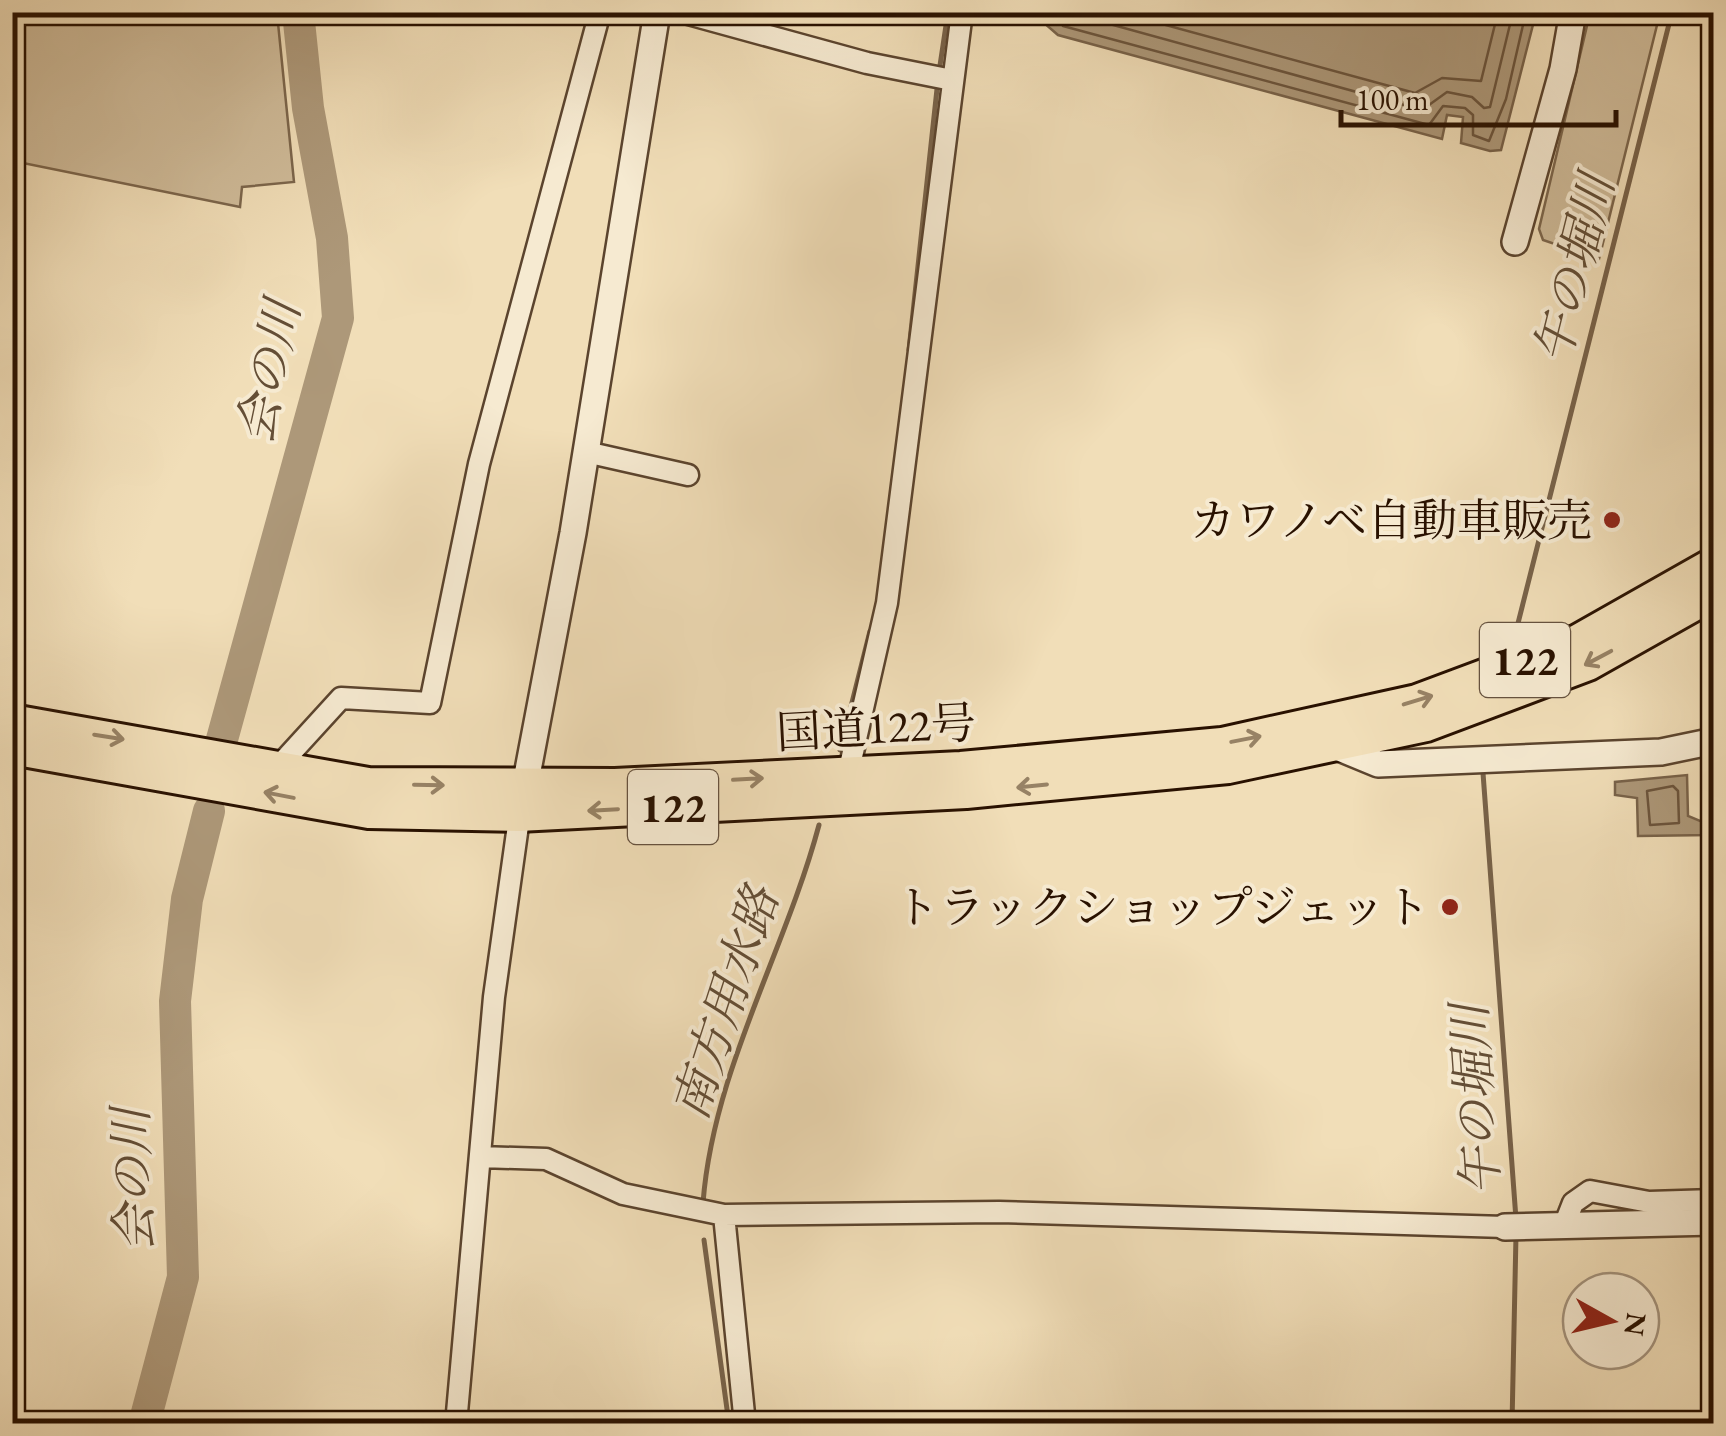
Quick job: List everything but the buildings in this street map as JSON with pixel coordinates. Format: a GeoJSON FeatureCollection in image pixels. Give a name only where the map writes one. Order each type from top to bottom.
{"type":"FeatureCollection","features":[{"type":"Feature","properties":{"kind":"highway","name":"国道122号"},"geometry":{"type":"LineString","coordinates":[[12,721],[368,784],[522,800],[966,792],[1228,767],[1330,735],[1578,640],[1714,564]]}},
{"type":"Feature","properties":{"kind":"highway","name":"国道122号"},"geometry":{"type":"LineString","coordinates":[[12,748],[370,812],[961,768],[1330,735],[1426,725],[1588,664],[1714,593]]}},
{"type":"Feature","properties":{"kind":"street"},"geometry":{"type":"LineString","coordinates":[[278,767],[341,698],[430,703],[479,464],[600,12]]}},
{"type":"Feature","properties":{"kind":"street"},"geometry":{"type":"LineString","coordinates":[[456,1424],[494,997],[522,800],[586,452],[657,12]]}},
{"type":"Feature","properties":{"kind":"street"},"geometry":{"type":"LineString","coordinates":[[681,12],[867,64],[952,80]]}},
{"type":"Feature","properties":{"kind":"street"},"geometry":{"type":"LineString","coordinates":[[848,774],[886,602],[962,12]]}},
{"type":"Feature","properties":{"kind":"street"},"geometry":{"type":"LineString","coordinates":[[1515,242],[1563,69],[1573,12]]}},
{"type":"Feature","properties":{"kind":"street"},"geometry":{"type":"LineString","coordinates":[[586,452],[688,474]]}},
{"type":"Feature","properties":{"kind":"street"},"geometry":{"type":"LineString","coordinates":[[1330,735],[1378,764],[1661,752],[1714,741]]}},
{"type":"Feature","properties":{"kind":"street"},"geometry":{"type":"LineString","coordinates":[[480,1157],[546,1158],[622,1194],[724,1215],[999,1212],[1504,1227],[1714,1222]]}},
{"type":"Feature","properties":{"kind":"street"},"geometry":{"type":"LineString","coordinates":[[1564,1226],[1573,1204],[1590,1191],[1649,1202],[1714,1200]]}},
{"type":"Feature","properties":{"kind":"street"},"geometry":{"type":"LineString","coordinates":[[724,1215],[745,1424]]}},
{"type":"Feature","properties":{"kind":"shaded area"},"geometry":{"type":"Polygon","coordinates":[[[12,13],[277,13],[294,182],[242,187],[240,207],[13,161],[12,13]]]}},
{"type":"Feature","properties":{"kind":"shaded area"},"geometry":{"type":"Polygon","coordinates":[[[1590,13],[1660,13],[1599,259],[1543,240],[1539,229],[1590,13]]]}},
{"type":"Feature","properties":{"kind":"water"},"geometry":{"type":"Polygon","coordinates":[[[1043,12],[1536,13],[1501,150],[1490,151],[1461,143],[1463,117],[1447,115],[1442,139],[1058,35],[1044,23],[1043,12]]]}},
{"type":"Feature","properties":{"kind":"water"},"geometry":{"type":"Polygon","coordinates":[[[1687,775],[1688,816],[1710,825],[1710,835],[1638,836],[1637,798],[1615,795],[1615,782],[1687,775]]]}},
{"type":"Feature","properties":{"kind":"waterway","name":"会の川"},"geometry":{"type":"LineString","coordinates":[[221,743],[338,318],[332,238],[308,108],[298,12]]}},
{"type":"Feature","properties":{"kind":"waterway","name":"南方用水路"},"geometry":{"type":"LineString","coordinates":[[939,72],[948,12]]}},
{"type":"Feature","properties":{"kind":"waterway","name":"午の堀川"},"geometry":{"type":"LineString","coordinates":[[1512,647],[1669,24]]}},
{"type":"Feature","properties":{"kind":"waterway","name":"南方用水路"},"geometry":{"type":"LineString","coordinates":[[909,350],[937,89]]}},
{"type":"Feature","properties":{"kind":"waterway","name":"南方用水路"},"geometry":{"type":"LineString","coordinates":[[840,750],[870,631]]}},
{"type":"Feature","properties":{"kind":"waterway","name":"午の堀川"},"geometry":{"type":"LineString","coordinates":[[1483,773],[1516,1219]]}},
{"type":"Feature","properties":{"kind":"waterway","name":"会の川"},"geometry":{"type":"LineString","coordinates":[[144,1424],[183,1277],[175,1001],[187,899],[209,811]]}},
{"type":"Feature","properties":{"kind":"waterway","name":"南方用水路"},"geometry":{"type":"LineString","coordinates":[[703,1203],[709,1154],[735,1059],[819,825]]}},
{"type":"Feature","properties":{"kind":"waterway","name":"午の堀川"},"geometry":{"type":"LineString","coordinates":[[1512,1424],[1516,1235]]}},
{"type":"Feature","properties":{"kind":"waterway","name":"南方用水路"},"geometry":{"type":"LineString","coordinates":[[704,1240],[729,1424]]}},
{"type":"Feature","properties":{"kind":"place","name":"カワノベ自動車販売"},"geometry":{"type":"Point","coordinates":[1612,520]}},
{"type":"Feature","properties":{"kind":"place","name":"トラックショップジェット"},"geometry":{"type":"Point","coordinates":[1450,907]}}]}
